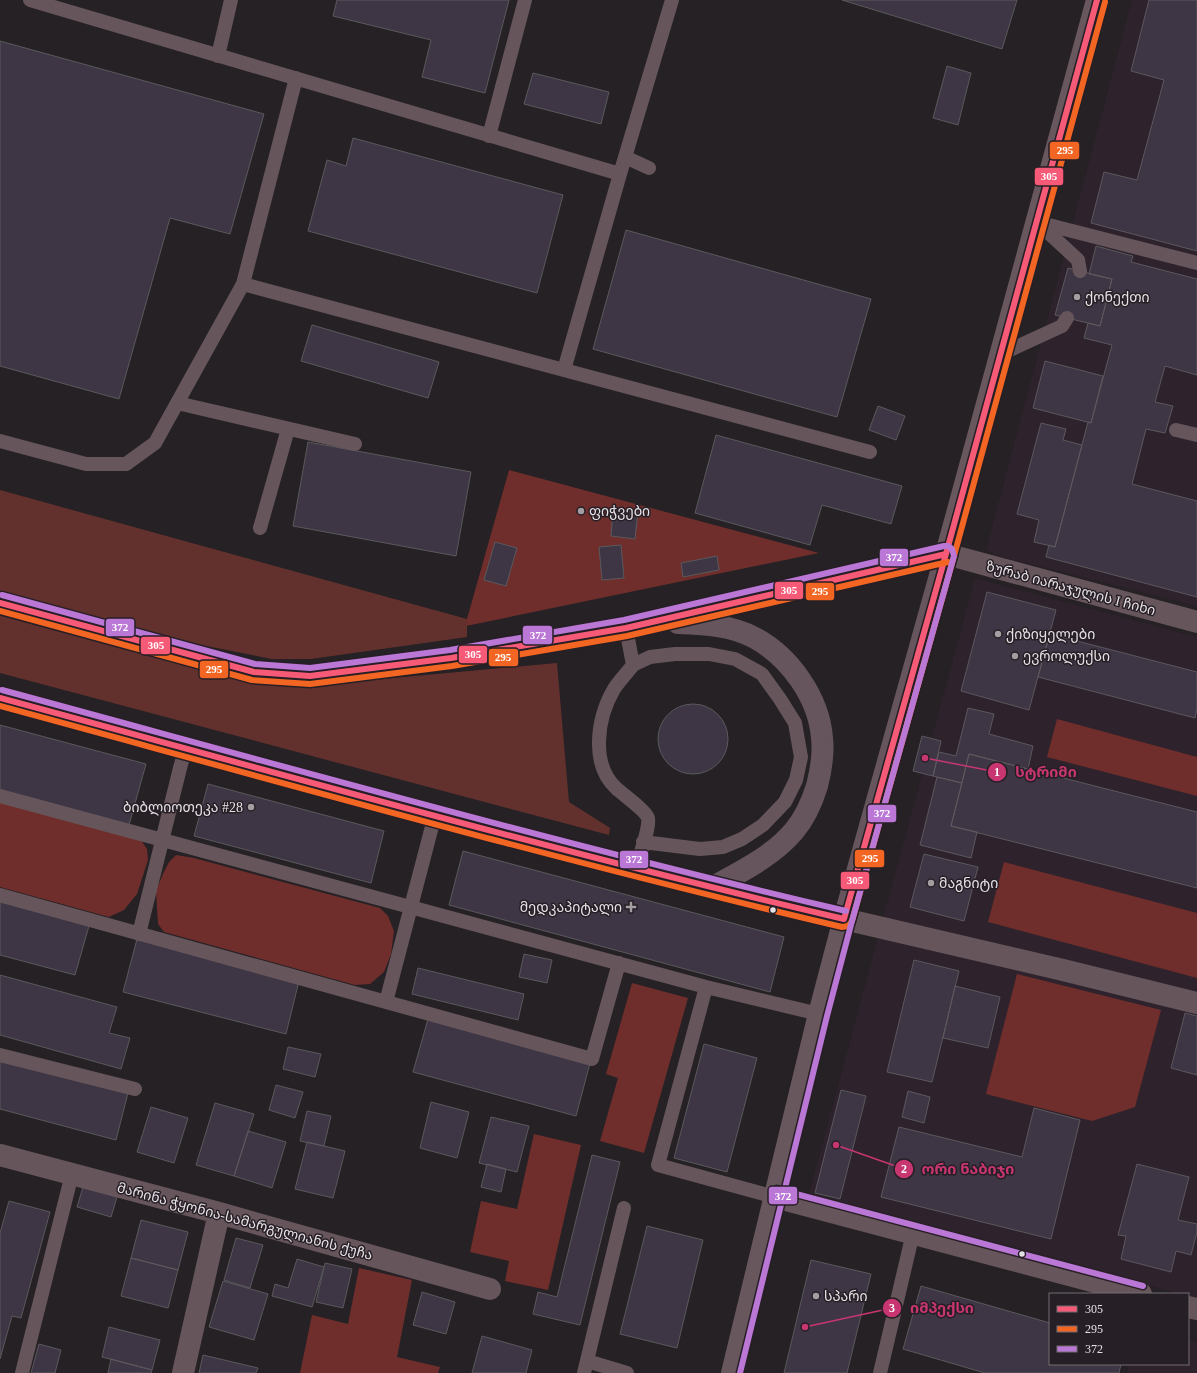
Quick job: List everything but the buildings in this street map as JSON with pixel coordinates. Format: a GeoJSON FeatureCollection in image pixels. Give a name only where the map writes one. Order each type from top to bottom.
{"type":"FeatureCollection","features":[{"type":"Feature","properties":{"kind":"main road"},"geometry":{"type":"LineString","coordinates":[[732,1373],[819,1014],[844,919],[946,554],[1097,0]]}},
{"type":"Feature","properties":{"kind":"main road"},"geometry":{"type":"LineString","coordinates":[[0,603],[254,672],[310,676],[451,658],[626,628],[946,554]]}},
{"type":"Feature","properties":{"kind":"main road"},"geometry":{"type":"LineString","coordinates":[[651,622],[706,624],[728,628],[754,637],[773,649],[798,677],[809,695],[818,716],[822,737],[823,759],[813,800],[804,817],[794,832],[775,849],[755,863],[711,888]]}},
{"type":"Feature","properties":{"kind":"main road"},"geometry":{"type":"LineString","coordinates":[[0,698],[711,888],[844,919]]}},
{"type":"Feature","properties":{"kind":"street","name":"ზურაბ იარაჯულის I ჩიხი"},"geometry":{"type":"LineString","coordinates":[[946,554],[1197,622]]}},
{"type":"Feature","properties":{"kind":"street"},"geometry":{"type":"LineString","coordinates":[[844,919],[1063,970],[1197,1004]]}},
{"type":"Feature","properties":{"kind":"street","name":"მარინა ჭყონია-სამარგულიანის ქუჩა"},"geometry":{"type":"LineString","coordinates":[[0,1155],[219,1213],[490,1289]]}},
{"type":"Feature","properties":{"kind":"street"},"geometry":{"type":"LineString","coordinates":[[775,1197],[1137,1293]]}},
{"type":"Feature","properties":{"kind":"street"},"geometry":{"type":"LineString","coordinates":[[183,1373],[219,1213]]}},
{"type":"Feature","properties":{"kind":"lane"},"geometry":{"type":"LineString","coordinates":[[30,0],[620,174]]}},
{"type":"Feature","properties":{"kind":"lane"},"geometry":{"type":"LineString","coordinates":[[218,56],[231,0]]}},
{"type":"Feature","properties":{"kind":"lane"},"geometry":{"type":"LineString","coordinates":[[489,136],[525,0]]}},
{"type":"Feature","properties":{"kind":"lane"},"geometry":{"type":"LineString","coordinates":[[564,370],[672,0]]}},
{"type":"Feature","properties":{"kind":"lane"},"geometry":{"type":"LineString","coordinates":[[0,441],[86,464],[126,464],[155,444],[243,284],[296,78]]}},
{"type":"Feature","properties":{"kind":"lane"},"geometry":{"type":"LineString","coordinates":[[625,157],[649,168]]}},
{"type":"Feature","properties":{"kind":"lane"},"geometry":{"type":"LineString","coordinates":[[1037,222],[1197,263]]}},
{"type":"Feature","properties":{"kind":"lane"},"geometry":{"type":"LineString","coordinates":[[1037,222],[1078,260],[1080,271]]}},
{"type":"Feature","properties":{"kind":"lane"},"geometry":{"type":"LineString","coordinates":[[243,284],[870,452]]}},
{"type":"Feature","properties":{"kind":"lane"},"geometry":{"type":"LineString","coordinates":[[1001,354],[1062,326],[1067,318]]}},
{"type":"Feature","properties":{"kind":"lane"},"geometry":{"type":"LineString","coordinates":[[177,403],[355,444]]}},
{"type":"Feature","properties":{"kind":"lane"},"geometry":{"type":"LineString","coordinates":[[260,528],[288,428]]}},
{"type":"Feature","properties":{"kind":"lane"},"geometry":{"type":"LineString","coordinates":[[1176,430],[1197,435]]}},
{"type":"Feature","properties":{"kind":"lane"},"geometry":{"type":"LineString","coordinates":[[626,628],[633,665]]}},
{"type":"Feature","properties":{"kind":"lane"},"geometry":{"type":"LineString","coordinates":[[636,868],[643,842],[648,824],[648,816],[642,808],[632,803],[613,785],[604,770],[598,747],[603,717],[614,690],[633,665],[650,657],[675,654],[709,654],[735,660],[762,674],[780,699],[794,723],[801,757],[796,780],[784,802],[763,825],[742,839],[723,847],[700,850],[643,842]]}},
{"type":"Feature","properties":{"kind":"lane"},"geometry":{"type":"LineString","coordinates":[[140,934],[186,747]]}},
{"type":"Feature","properties":{"kind":"lane"},"geometry":{"type":"LineString","coordinates":[[0,796],[706,987],[819,1014]]}},
{"type":"Feature","properties":{"kind":"lane"},"geometry":{"type":"LineString","coordinates":[[386,1002],[435,815]]}},
{"type":"Feature","properties":{"kind":"lane"},"geometry":{"type":"LineString","coordinates":[[0,895],[592,1059],[619,963]]}},
{"type":"Feature","properties":{"kind":"lane"},"geometry":{"type":"LineString","coordinates":[[706,987],[658,1165],[775,1197]]}},
{"type":"Feature","properties":{"kind":"lane"},"geometry":{"type":"LineString","coordinates":[[0,1055],[135,1090]]}},
{"type":"Feature","properties":{"kind":"lane"},"geometry":{"type":"LineString","coordinates":[[22,1373],[72,1174]]}},
{"type":"Feature","properties":{"kind":"lane"},"geometry":{"type":"LineString","coordinates":[[624,1208],[586,1367],[627,1373]]}},
{"type":"Feature","properties":{"kind":"lane"},"geometry":{"type":"LineString","coordinates":[[880,1373],[913,1233]]}},
{"type":"Feature","properties":{"kind":"shaded area"},"geometry":{"type":"Polygon","coordinates":[[[1132,0],[1197,0],[1197,606],[1002,557],[986,550],[1132,0]]]}},
{"type":"Feature","properties":{"kind":"shaded area","name":"ფიჭვები"},"geometry":{"type":"Polygon","coordinates":[[[509,470],[819,553],[466,626],[509,470]]]}},
{"type":"Feature","properties":{"kind":"shaded area"},"geometry":{"type":"Polygon","coordinates":[[[0,490],[467,619],[467,637],[311,659],[272,659],[196,644],[0,591],[0,490]]]}},
{"type":"Feature","properties":{"kind":"shaded area"},"geometry":{"type":"Polygon","coordinates":[[[975,578],[1197,637],[1197,1298],[1189,1296],[1189,1293],[1177,1293],[828,1200],[808,1197],[975,578]]]}},
{"type":"Feature","properties":{"kind":"shaded area"},"geometry":{"type":"Polygon","coordinates":[[[0,612],[306,686],[557,663],[569,802],[610,828],[609,835],[0,673],[0,612]]]}},
{"type":"Feature","properties":{"kind":"shaded area"},"geometry":{"type":"Polygon","coordinates":[[[1057,719],[1197,757],[1197,796],[1047,757],[1057,719]]]}},
{"type":"Feature","properties":{"kind":"shaded area"},"geometry":{"type":"Polygon","coordinates":[[[0,802],[141,840],[147,849],[148,860],[137,894],[124,910],[109,917],[0,887],[0,802]]]}},
{"type":"Feature","properties":{"kind":"shaded area"},"geometry":{"type":"Polygon","coordinates":[[[176,855],[194,858],[380,908],[388,916],[394,931],[391,954],[384,972],[370,984],[355,985],[164,932],[158,924],[156,891],[169,862],[176,855]]]}},
{"type":"Feature","properties":{"kind":"shaded area"},"geometry":{"type":"Polygon","coordinates":[[[1004,862],[1197,913],[1197,978],[988,922],[1004,862]]]}},
{"type":"Feature","properties":{"kind":"shaded area"},"geometry":{"type":"Polygon","coordinates":[[[1017,974],[1161,1010],[1135,1107],[1092,1121],[986,1094],[1017,974]]]}},
{"type":"Feature","properties":{"kind":"shaded area"},"geometry":{"type":"Polygon","coordinates":[[[632,983],[688,998],[644,1153],[600,1141],[618,1078],[606,1074],[632,983]]]}},
{"type":"Feature","properties":{"kind":"shaded area"},"geometry":{"type":"Polygon","coordinates":[[[534,1134],[581,1145],[548,1290],[505,1281],[509,1261],[470,1252],[481,1201],[517,1209],[534,1134]]]}},
{"type":"Feature","properties":{"kind":"shaded area"},"geometry":{"type":"Polygon","coordinates":[[[359,1268],[412,1280],[397,1357],[440,1367],[438,1373],[300,1373],[312,1315],[348,1324],[359,1268]]]}},
{"type":"Feature","properties":{"kind":"shaded area"},"geometry":{"type":"Polygon","coordinates":[[[1189,1339],[1197,1342],[1197,1373],[1127,1373],[1129,1365],[1189,1365],[1189,1339]]]}},
{"type":"Feature","properties":{"kind":"transit line","name":"305"},"geometry":{"type":"LineString","coordinates":[[0,698],[527,840],[738,894],[844,919],[946,554],[1097,0]]}},
{"type":"Feature","properties":{"kind":"transit line","name":"295"},"geometry":{"type":"LineString","coordinates":[[0,706],[525,848],[736,902],[842,927],[848,926],[852,921],[954,556],[1105,2]]}},
{"type":"Feature","properties":{"kind":"transit line","name":"372"},"geometry":{"type":"LineString","coordinates":[[2,595],[255,664],[310,668],[450,650],[624,620],[944,546],[948,546],[952,549],[954,556],[827,1016],[740,1373]]}},
{"type":"Feature","properties":{"kind":"transit line","name":"305"},"geometry":{"type":"LineString","coordinates":[[0,603],[254,672],[310,676],[451,658],[626,628],[946,554]]}},
{"type":"Feature","properties":{"kind":"transit line","name":"295"},"geometry":{"type":"LineString","coordinates":[[0,611],[252,680],[310,684],[452,666],[627,636],[948,562]]}},
{"type":"Feature","properties":{"kind":"transit line","name":"372"},"geometry":{"type":"LineString","coordinates":[[2,690],[529,832],[740,886],[846,911]]}},
{"type":"Feature","properties":{"kind":"transit line","name":"372"},"geometry":{"type":"LineString","coordinates":[[777,1189],[1143,1286]]}},
{"type":"Feature","properties":{"kind":"place","name":"ქონექთი"},"geometry":{"type":"Point","coordinates":[1077,297]}},
{"type":"Feature","properties":{"kind":"place","name":"ფიჭვები"},"geometry":{"type":"Point","coordinates":[581,511]}},
{"type":"Feature","properties":{"kind":"place","name":"ქიზიყელები"},"geometry":{"type":"Point","coordinates":[998,634]}},
{"type":"Feature","properties":{"kind":"place","name":"ევროლუქსი"},"geometry":{"type":"Point","coordinates":[1015,656]}},
{"type":"Feature","properties":{"kind":"place","name":"სტრიმი"},"geometry":{"type":"Point","coordinates":[925,758]}},
{"type":"Feature","properties":{"kind":"place","name":"ბიბლიოთეკა #28"},"geometry":{"type":"Point","coordinates":[251,807]}},
{"type":"Feature","properties":{"kind":"place","name":"მაგნიტი"},"geometry":{"type":"Point","coordinates":[931,883]}},
{"type":"Feature","properties":{"kind":"place","name":"მედკაპიტალი"},"geometry":{"type":"Point","coordinates":[631,907]}},
{"type":"Feature","properties":{"kind":"place","name":"ორი ნაბიჯი"},"geometry":{"type":"Point","coordinates":[836,1145]}},
{"type":"Feature","properties":{"kind":"place","name":"სპარი"},"geometry":{"type":"Point","coordinates":[816,1296]}},
{"type":"Feature","properties":{"kind":"place","name":"იმპექსი"},"geometry":{"type":"Point","coordinates":[805,1327]}}]}
